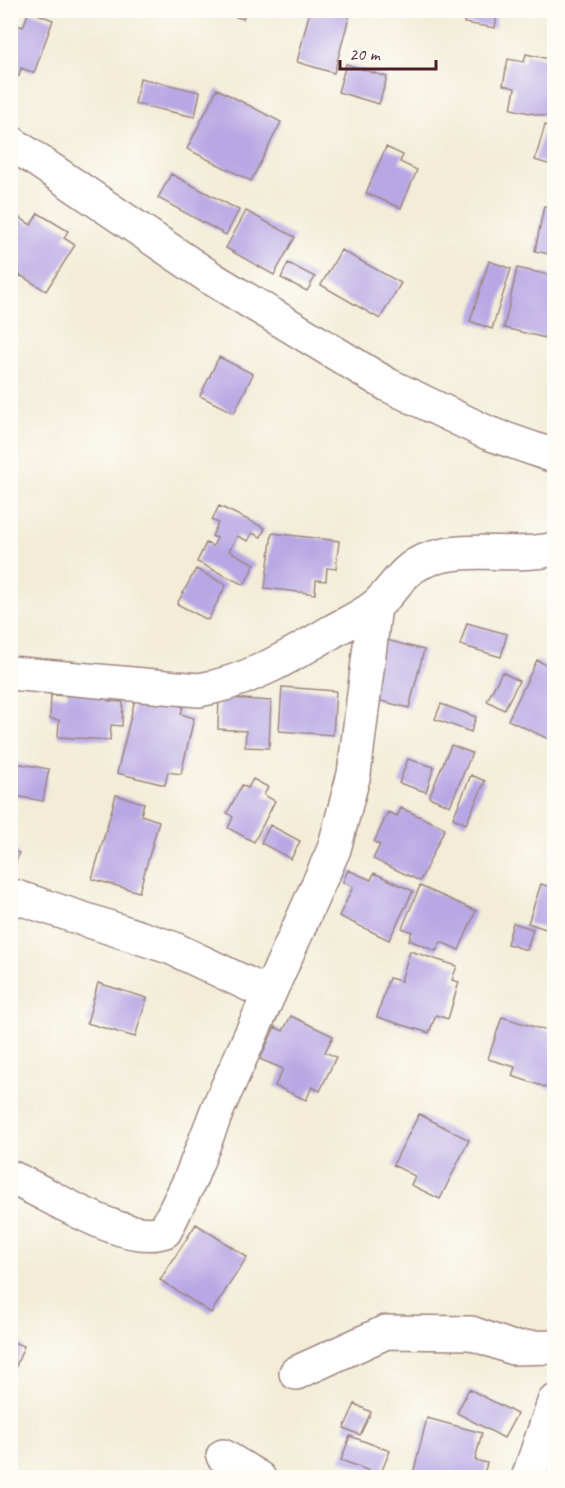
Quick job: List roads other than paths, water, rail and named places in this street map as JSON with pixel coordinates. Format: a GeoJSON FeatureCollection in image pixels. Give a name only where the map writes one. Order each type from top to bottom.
{"type":"FeatureCollection","features":[{"type":"Feature","properties":{"kind":"street"},"geometry":{"type":"LineString","coordinates":[[10,142],[211,278],[388,385],[488,433],[555,456]]}},
{"type":"Feature","properties":{"kind":"street"},"geometry":{"type":"LineString","coordinates":[[10,673],[199,690],[224,686],[291,655],[375,606],[403,576],[422,561],[443,555],[484,551],[532,554],[555,549]]}},
{"type":"Feature","properties":{"kind":"street"},"geometry":{"type":"LineString","coordinates":[[10,1177],[110,1226],[142,1233],[155,1234],[165,1231],[190,1180],[218,1108],[334,849],[354,774],[375,606]]}},
{"type":"Feature","properties":{"kind":"street"},"geometry":{"type":"LineString","coordinates":[[10,895],[172,948],[269,994]]}},
{"type":"Feature","properties":{"kind":"street"},"geometry":{"type":"LineString","coordinates":[[296,1373],[386,1332],[471,1333],[513,1348],[555,1347]]}},
{"type":"Feature","properties":{"kind":"street"},"geometry":{"type":"LineString","coordinates":[[528,1478],[555,1402]]}},
{"type":"Feature","properties":{"kind":"street"},"geometry":{"type":"LineString","coordinates":[[223,1456],[259,1478]]}}]}
